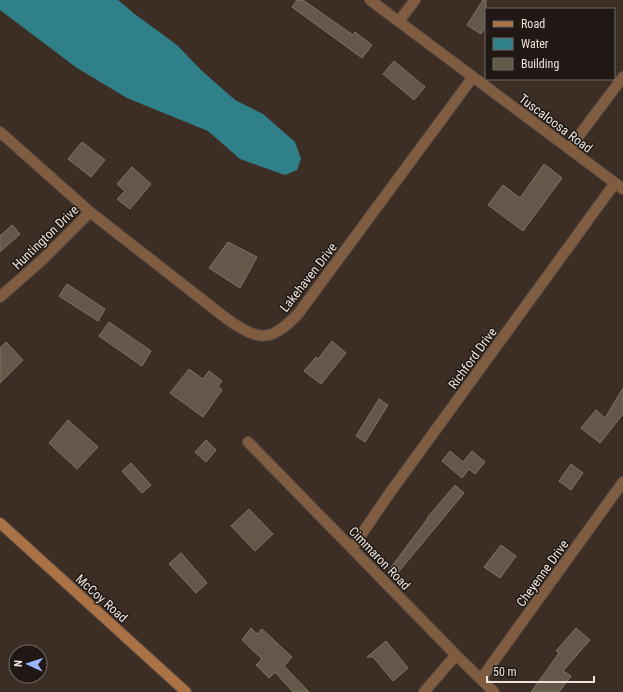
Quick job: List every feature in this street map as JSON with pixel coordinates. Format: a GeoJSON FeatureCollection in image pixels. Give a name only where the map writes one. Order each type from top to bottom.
{"type":"FeatureCollection","features":[{"type":"Feature","properties":{"kind":"main road","name":"McCoy Road"},"geometry":{"type":"LineString","coordinates":[[0,523],[186,692]]}},
{"type":"Feature","properties":{"kind":"street"},"geometry":{"type":"LineString","coordinates":[[370,0],[473,77]]}},
{"type":"Feature","properties":{"kind":"street"},"geometry":{"type":"LineString","coordinates":[[399,21],[415,0]]}},
{"type":"Feature","properties":{"kind":"street","name":"Tuscaloosa Road"},"geometry":{"type":"LineString","coordinates":[[473,77],[619,186]]}},
{"type":"Feature","properties":{"kind":"street","name":"Lakehaven Drive"},"geometry":{"type":"LineString","coordinates":[[0,132],[90,212],[242,329],[254,335],[267,335],[275,334],[286,327],[298,314],[473,77]]}},
{"type":"Feature","properties":{"kind":"street"},"geometry":{"type":"LineString","coordinates":[[569,149],[623,77]]}},
{"type":"Feature","properties":{"kind":"street","name":"Richford Drive"},"geometry":{"type":"LineString","coordinates":[[352,548],[389,494],[619,186]]}},
{"type":"Feature","properties":{"kind":"street","name":"Huntington Drive"},"geometry":{"type":"LineString","coordinates":[[0,297],[41,261],[90,212]]}},
{"type":"Feature","properties":{"kind":"street","name":"Cimmaron Road"},"geometry":{"type":"LineString","coordinates":[[248,442],[494,692]]}},
{"type":"Feature","properties":{"kind":"street","name":"Cheyenne Drive"},"geometry":{"type":"LineString","coordinates":[[481,679],[623,482]]}},
{"type":"Feature","properties":{"kind":"street"},"geometry":{"type":"LineString","coordinates":[[424,692],[456,655]]}},
{"type":"Feature","properties":{"kind":"water"},"geometry":{"type":"Polygon","coordinates":[[[0,0],[118,0],[177,45],[201,70],[235,100],[263,114],[295,142],[301,159],[297,170],[285,175],[240,159],[208,131],[127,98],[77,68],[0,10],[0,0]]]}},
{"type":"Feature","properties":{"kind":"building"},"geometry":{"type":"Polygon","coordinates":[[[297,0],[303,0],[353,35],[355,32],[372,45],[362,58],[292,7],[297,0]]]}},
{"type":"Feature","properties":{"kind":"building"},"geometry":{"type":"Polygon","coordinates":[[[483,0],[486,0],[485,28],[481,34],[467,25],[483,0]]]}},
{"type":"Feature","properties":{"kind":"building"},"geometry":{"type":"Polygon","coordinates":[[[394,61],[425,87],[414,100],[383,74],[394,61]]]}},
{"type":"Feature","properties":{"kind":"building"},"geometry":{"type":"Polygon","coordinates":[[[82,142],[105,160],[91,177],[68,159],[82,142]]]}},
{"type":"Feature","properties":{"kind":"building"},"geometry":{"type":"Polygon","coordinates":[[[544,164],[562,178],[523,231],[488,205],[503,185],[520,198],[544,164]]]}},
{"type":"Feature","properties":{"kind":"building"},"geometry":{"type":"Polygon","coordinates":[[[132,167],[151,184],[130,209],[117,199],[125,191],[117,184],[132,167]]]}},
{"type":"Feature","properties":{"kind":"building"},"geometry":{"type":"Polygon","coordinates":[[[12,225],[20,234],[0,252],[0,236],[12,225]]]}},
{"type":"Feature","properties":{"kind":"building"},"geometry":{"type":"Polygon","coordinates":[[[228,242],[257,257],[240,288],[209,268],[228,242]]]}},
{"type":"Feature","properties":{"kind":"building"},"geometry":{"type":"Polygon","coordinates":[[[67,284],[105,309],[98,321],[59,296],[67,284]]]}},
{"type":"Feature","properties":{"kind":"building"},"geometry":{"type":"Polygon","coordinates":[[[109,322],[151,351],[142,366],[99,336],[109,322]]]}},
{"type":"Feature","properties":{"kind":"building"},"geometry":{"type":"Polygon","coordinates":[[[332,341],[346,353],[321,384],[304,371],[316,357],[318,359],[332,341]]]}},
{"type":"Feature","properties":{"kind":"building"},"geometry":{"type":"Polygon","coordinates":[[[6,342],[23,360],[0,383],[0,348],[6,342]]]}},
{"type":"Feature","properties":{"kind":"building"},"geometry":{"type":"Polygon","coordinates":[[[189,369],[203,379],[209,371],[222,381],[218,386],[222,390],[203,417],[170,393],[189,369]]]}},
{"type":"Feature","properties":{"kind":"building"},"geometry":{"type":"Polygon","coordinates":[[[623,388],[623,414],[600,443],[581,428],[596,410],[605,418],[623,388]]]}},
{"type":"Feature","properties":{"kind":"building"},"geometry":{"type":"Polygon","coordinates":[[[379,399],[388,405],[365,442],[356,436],[379,399]]]}},
{"type":"Feature","properties":{"kind":"building"},"geometry":{"type":"Polygon","coordinates":[[[68,420],[98,447],[77,469],[49,443],[68,420]]]}},
{"type":"Feature","properties":{"kind":"building"},"geometry":{"type":"Polygon","coordinates":[[[206,440],[216,450],[206,462],[195,452],[206,440]]]}},
{"type":"Feature","properties":{"kind":"building"},"geometry":{"type":"Polygon","coordinates":[[[450,451],[463,462],[472,451],[485,462],[475,474],[469,469],[462,478],[442,461],[450,451]]]}},
{"type":"Feature","properties":{"kind":"building"},"geometry":{"type":"Polygon","coordinates":[[[131,463],[151,485],[142,493],[122,471],[131,463]]]}},
{"type":"Feature","properties":{"kind":"building"},"geometry":{"type":"Polygon","coordinates":[[[571,464],[583,473],[571,490],[559,481],[571,464]]]}},
{"type":"Feature","properties":{"kind":"building"},"geometry":{"type":"Polygon","coordinates":[[[455,485],[464,493],[396,575],[389,570],[427,518],[455,485]]]}},
{"type":"Feature","properties":{"kind":"building"},"geometry":{"type":"Polygon","coordinates":[[[249,509],[273,534],[255,551],[231,526],[249,509]]]}},
{"type":"Feature","properties":{"kind":"building"},"geometry":{"type":"Polygon","coordinates":[[[501,545],[516,556],[500,578],[484,567],[501,545]]]}},
{"type":"Feature","properties":{"kind":"building"},"geometry":{"type":"Polygon","coordinates":[[[181,553],[207,583],[196,593],[169,564],[181,553]]]}},
{"type":"Feature","properties":{"kind":"building"},"geometry":{"type":"Polygon","coordinates":[[[251,628],[257,634],[262,629],[292,657],[284,666],[309,692],[293,692],[275,672],[269,678],[256,665],[262,659],[242,640],[251,628]]]}},
{"type":"Feature","properties":{"kind":"building"},"geometry":{"type":"Polygon","coordinates":[[[576,628],[590,640],[563,671],[571,676],[559,692],[531,692],[559,653],[556,651],[576,628]]]}},
{"type":"Feature","properties":{"kind":"building"},"geometry":{"type":"Polygon","coordinates":[[[386,641],[408,668],[393,681],[373,657],[367,657],[386,641]]]}}]}
